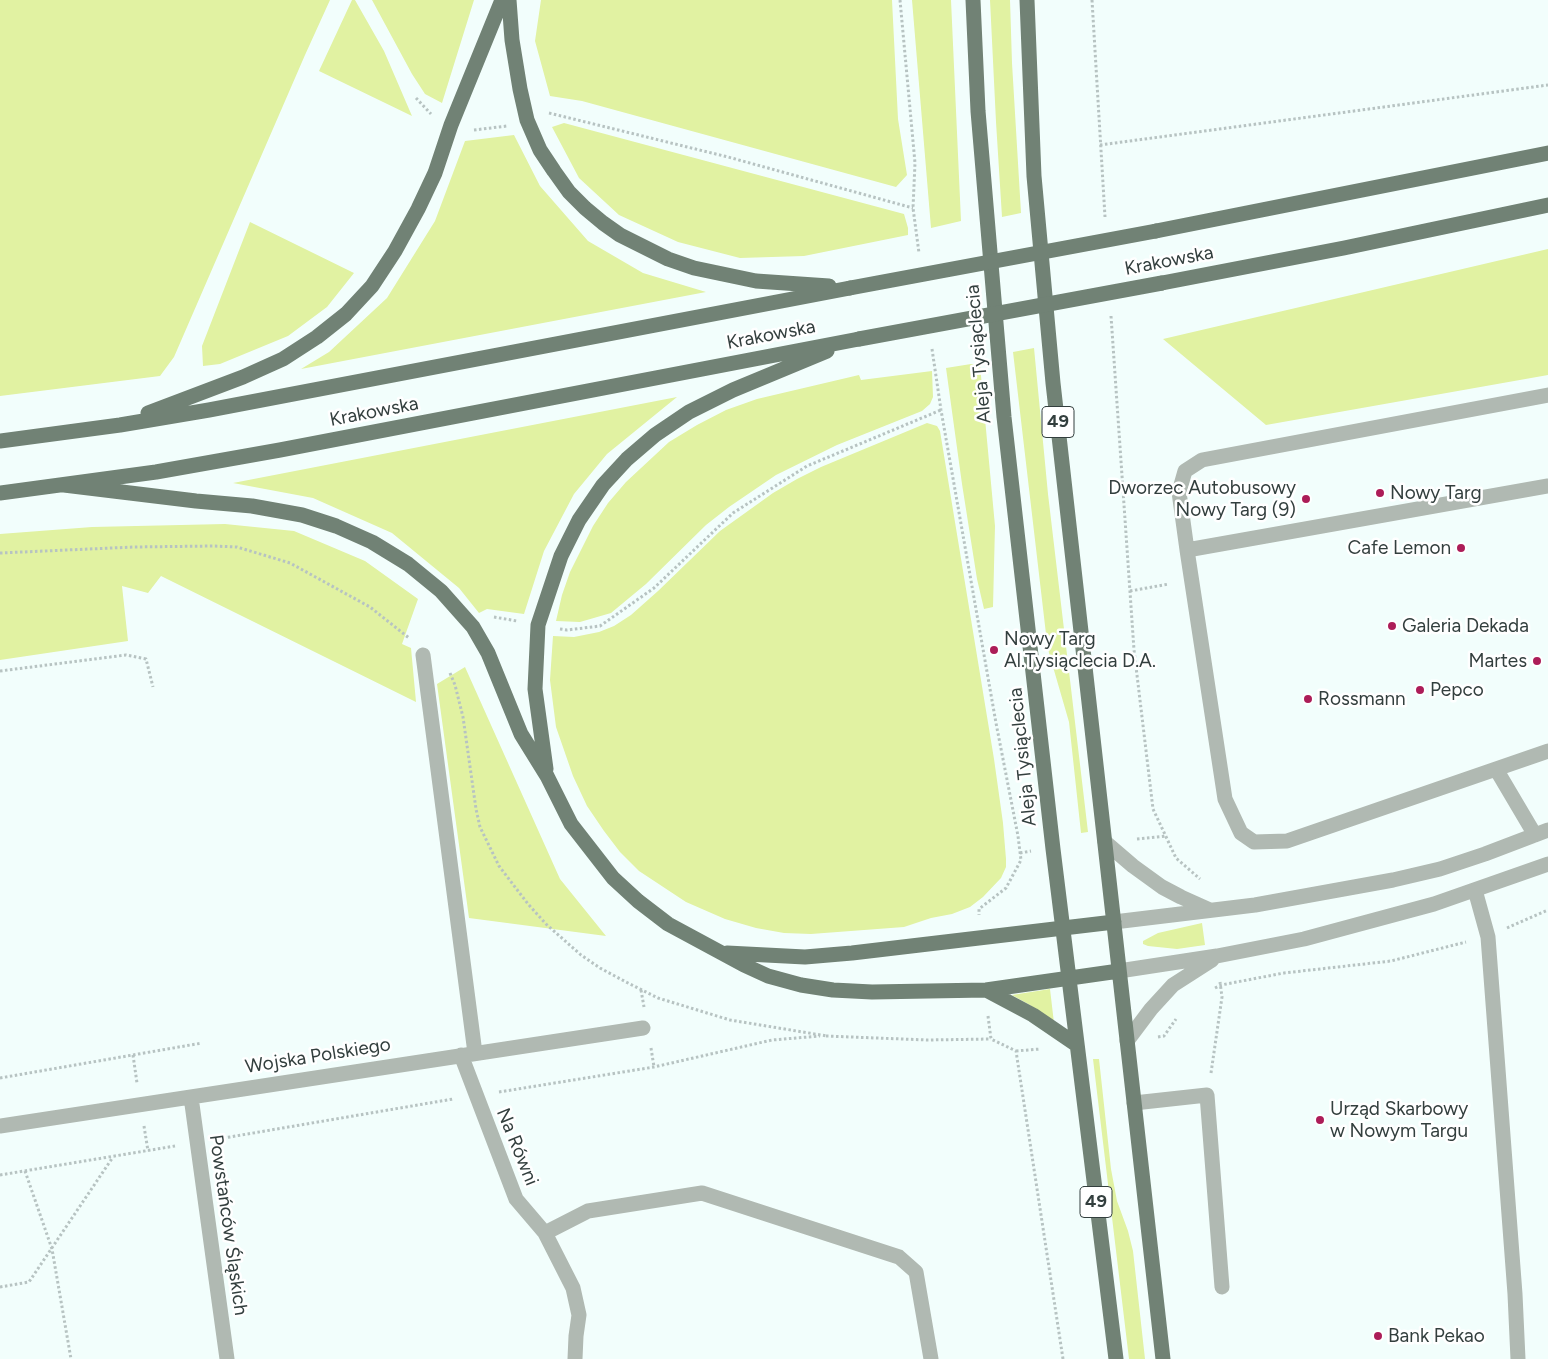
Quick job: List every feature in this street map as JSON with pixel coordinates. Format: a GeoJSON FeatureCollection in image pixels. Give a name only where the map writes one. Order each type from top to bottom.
{"type":"FeatureCollection","features":[{"type":"Feature","properties":{"kind":"main road"},"geometry":{"type":"LineString","coordinates":[[120,425],[243,377],[283,359],[317,337],[346,314],[372,286],[409,226],[435,173],[451,125],[502,0]]}},
{"type":"Feature","properties":{"kind":"main road"},"geometry":{"type":"LineString","coordinates":[[509,0],[512,40],[527,120],[540,150],[569,192],[602,223],[642,247],[694,268],[756,281],[850,288]]}},
{"type":"Feature","properties":{"kind":"main road","name":"Aleja Tysiąclecia"},"geometry":{"type":"LineString","coordinates":[[973,0],[978,111],[1004,417],[1053,849],[1116,1359]]}},
{"type":"Feature","properties":{"kind":"main road","name":"49"},"geometry":{"type":"LineString","coordinates":[[1027,0],[1034,176],[1053,383],[1163,1359]]}},
{"type":"Feature","properties":{"kind":"main road","name":"Krakowska"},"geometry":{"type":"LineString","coordinates":[[0,441],[120,425],[452,364],[1156,231],[1548,153]]}},
{"type":"Feature","properties":{"kind":"main road","name":"Krakowska"},"geometry":{"type":"LineString","coordinates":[[0,493],[64,485],[280,450],[859,338],[1344,248],[1548,205]]}},
{"type":"Feature","properties":{"kind":"main road"},"geometry":{"type":"LineString","coordinates":[[547,776],[536,689],[538,625],[561,556],[579,520],[603,485],[627,459],[655,435],[689,412],[733,390],[859,338]]}},
{"type":"Feature","properties":{"kind":"main road"},"geometry":{"type":"LineString","coordinates":[[64,485],[252,506],[302,515],[336,526],[372,542],[408,564],[441,590],[473,627],[488,653],[521,734],[547,776],[571,824],[613,878],[638,902],[668,924],[699,942],[723,952],[768,976],[801,985],[833,990],[872,992],[986,990],[1119,971]]}},
{"type":"Feature","properties":{"kind":"main road"},"geometry":{"type":"LineString","coordinates":[[723,952],[805,957],[1114,922]]}},
{"type":"Feature","properties":{"kind":"main road"},"geometry":{"type":"LineString","coordinates":[[986,990],[1033,1015],[1077,1045]]}},
{"type":"Feature","properties":{"kind":"street"},"geometry":{"type":"LineString","coordinates":[[1548,395],[1202,460],[1185,471],[1179,492],[1225,799],[1241,833],[1254,842],[1287,841],[1548,751]]}},
{"type":"Feature","properties":{"kind":"street"},"geometry":{"type":"LineString","coordinates":[[1187,550],[1548,486]]}},
{"type":"Feature","properties":{"kind":"street","name":"Na Równi"},"geometry":{"type":"LineString","coordinates":[[429,652],[468,1054],[516,1199],[545,1233],[573,1288],[579,1315],[576,1336],[576,1359]]}},
{"type":"Feature","properties":{"kind":"street"},"geometry":{"type":"LineString","coordinates":[[1114,922],[1255,905],[1393,880],[1449,866],[1542,832],[1496,769]]}},
{"type":"Feature","properties":{"kind":"street"},"geometry":{"type":"LineString","coordinates":[[1105,842],[1162,887],[1211,911]]}},
{"type":"Feature","properties":{"kind":"street"},"geometry":{"type":"LineString","coordinates":[[1119,971],[1217,956],[1304,939],[1434,904],[1548,864]]}},
{"type":"Feature","properties":{"kind":"street"},"geometry":{"type":"LineString","coordinates":[[1475,890],[1488,937],[1518,1359]]}},
{"type":"Feature","properties":{"kind":"street"},"geometry":{"type":"LineString","coordinates":[[1126,1041],[1173,985],[1217,956]]}},
{"type":"Feature","properties":{"kind":"street","name":"Wojska Polskiego"},"geometry":{"type":"LineString","coordinates":[[0,1126],[642,1028]]}},
{"type":"Feature","properties":{"kind":"street"},"geometry":{"type":"LineString","coordinates":[[1134,1102],[1207,1096],[1222,1287]]}},
{"type":"Feature","properties":{"kind":"street","name":"Powstańców Śląskich"},"geometry":{"type":"LineString","coordinates":[[192,1097],[227,1359]]}},
{"type":"Feature","properties":{"kind":"street"},"geometry":{"type":"LineString","coordinates":[[545,1233],[588,1211],[702,1193],[899,1257],[916,1272],[931,1359]]}},
{"type":"Feature","properties":{"kind":"path"},"geometry":{"type":"LineString","coordinates":[[416,98],[434,116],[468,131],[509,126],[551,112],[728,157],[913,208],[915,163],[900,0]]}},
{"type":"Feature","properties":{"kind":"path"},"geometry":{"type":"LineString","coordinates":[[1092,0],[1105,224]]}},
{"type":"Feature","properties":{"kind":"path"},"geometry":{"type":"LineString","coordinates":[[1100,145],[1548,85]]}},
{"type":"Feature","properties":{"kind":"path"},"geometry":{"type":"LineString","coordinates":[[1111,314],[1134,650],[1153,809],[1176,858],[1210,886],[1211,911]]}},
{"type":"Feature","properties":{"kind":"path"},"geometry":{"type":"LineString","coordinates":[[473,627],[492,617],[567,630],[600,626],[654,588],[733,513],[807,466],[941,410],[1021,860],[1006,888],[979,909],[980,936]]}},
{"type":"Feature","properties":{"kind":"path"},"geometry":{"type":"LineString","coordinates":[[0,553],[134,547],[237,547],[290,563],[370,607],[421,648],[429,652]]}},
{"type":"Feature","properties":{"kind":"path"},"geometry":{"type":"LineString","coordinates":[[1130,591],[1192,580]]}},
{"type":"Feature","properties":{"kind":"path"},"geometry":{"type":"LineString","coordinates":[[0,671],[126,655],[146,659],[153,687]]}},
{"type":"Feature","properties":{"kind":"path"},"geometry":{"type":"LineString","coordinates":[[448,669],[455,685],[463,717],[480,827],[500,866],[528,904],[546,924],[581,955],[600,968],[658,998],[730,1020],[827,1036]]}},
{"type":"Feature","properties":{"kind":"path"},"geometry":{"type":"LineString","coordinates":[[1221,984],[1284,973],[1391,961],[1488,937],[1548,910]]}},
{"type":"Feature","properties":{"kind":"path"},"geometry":{"type":"LineString","coordinates":[[1207,1096],[1222,997],[1217,956]]}},
{"type":"Feature","properties":{"kind":"path"},"geometry":{"type":"LineString","coordinates":[[986,990],[991,1039],[1016,1051],[1064,1359]]}},
{"type":"Feature","properties":{"kind":"path"},"geometry":{"type":"LineString","coordinates":[[0,1078],[202,1043]]}},
{"type":"Feature","properties":{"kind":"path"},"geometry":{"type":"LineString","coordinates":[[0,1287],[29,1282],[113,1156]]}},
{"type":"Feature","properties":{"kind":"path"},"geometry":{"type":"LineString","coordinates":[[25,1171],[52,1249],[71,1359]]}},
{"type":"Feature","properties":{"kind":"green space"},"geometry":{"type":"Polygon","coordinates":[[[0,0],[330,0],[174,357],[160,376],[0,396],[0,0]]]}},
{"type":"Feature","properties":{"kind":"green space"},"geometry":{"type":"Polygon","coordinates":[[[352,0],[355,0],[384,51],[412,116],[319,71],[352,0]]]}},
{"type":"Feature","properties":{"kind":"green space"},"geometry":{"type":"Polygon","coordinates":[[[372,0],[474,0],[442,103],[425,94],[412,74],[372,0]]]}},
{"type":"Feature","properties":{"kind":"green space"},"geometry":{"type":"Polygon","coordinates":[[[541,0],[892,0],[898,119],[907,175],[896,187],[582,101],[550,96],[535,41],[541,0]]]}},
{"type":"Feature","properties":{"kind":"green space"},"geometry":{"type":"Polygon","coordinates":[[[912,0],[951,0],[961,221],[931,228],[912,0]]]}},
{"type":"Feature","properties":{"kind":"green space"},"geometry":{"type":"Polygon","coordinates":[[[990,0],[1010,0],[1021,213],[1002,217],[996,122],[990,0]]]}},
{"type":"Feature","properties":{"kind":"green space"},"geometry":{"type":"Polygon","coordinates":[[[564,123],[904,214],[908,235],[804,256],[740,258],[678,242],[619,215],[579,178],[552,127],[564,123]]]}},
{"type":"Feature","properties":{"kind":"green space"},"geometry":{"type":"Polygon","coordinates":[[[514,135],[540,186],[588,241],[643,273],[706,292],[301,369],[329,352],[387,298],[435,221],[465,141],[514,135]]]}},
{"type":"Feature","properties":{"kind":"green space"},"geometry":{"type":"Polygon","coordinates":[[[250,222],[354,273],[327,307],[288,336],[220,364],[203,366],[202,346],[250,222]]]}},
{"type":"Feature","properties":{"kind":"green space"},"geometry":{"type":"Polygon","coordinates":[[[1548,249],[1548,375],[1266,425],[1163,339],[1548,249]]]}},
{"type":"Feature","properties":{"kind":"green space"},"geometry":{"type":"Polygon","coordinates":[[[1034,348],[1048,494],[1088,832],[1081,833],[1069,722],[1049,653],[1046,634],[1013,352],[1034,348]]]}},
{"type":"Feature","properties":{"kind":"green space"},"geometry":{"type":"Polygon","coordinates":[[[971,364],[980,365],[995,526],[993,607],[984,609],[977,579],[962,484],[946,368],[971,364]]]}},
{"type":"Feature","properties":{"kind":"green space"},"geometry":{"type":"Polygon","coordinates":[[[932,371],[933,397],[930,404],[922,411],[837,445],[776,475],[706,525],[646,584],[611,613],[580,622],[556,621],[570,572],[593,526],[608,503],[626,482],[669,442],[726,410],[757,399],[859,375],[861,380],[932,371]]]}},
{"type":"Feature","properties":{"kind":"green space"},"geometry":{"type":"Polygon","coordinates":[[[677,397],[607,454],[574,494],[544,551],[524,614],[487,609],[479,613],[459,588],[392,533],[313,498],[233,483],[677,397]]]}},
{"type":"Feature","properties":{"kind":"green space"},"geometry":{"type":"Polygon","coordinates":[[[927,423],[937,426],[940,431],[994,759],[1006,859],[1006,867],[1001,878],[983,897],[970,907],[904,927],[811,934],[784,933],[756,928],[725,919],[686,902],[639,871],[620,852],[587,806],[573,776],[556,727],[550,680],[553,636],[574,637],[599,632],[614,626],[631,615],[658,591],[720,531],[773,493],[821,467],[927,423]]]}},
{"type":"Feature","properties":{"kind":"green space"},"geometry":{"type":"Polygon","coordinates":[[[225,524],[294,531],[365,561],[418,599],[402,644],[411,648],[416,702],[161,576],[148,593],[122,586],[128,641],[0,660],[0,534],[92,527],[225,524]]]}},
{"type":"Feature","properties":{"kind":"green space"},"geometry":{"type":"Polygon","coordinates":[[[465,667],[560,879],[606,936],[469,918],[437,684],[465,667]]]}},
{"type":"Feature","properties":{"kind":"green space"},"geometry":{"type":"Polygon","coordinates":[[[1202,923],[1205,945],[1177,949],[1143,944],[1143,941],[1158,933],[1202,923]]]}},
{"type":"Feature","properties":{"kind":"green space"},"geometry":{"type":"Polygon","coordinates":[[[1050,989],[1054,1023],[1030,1005],[1012,995],[1050,989]]]}},
{"type":"Feature","properties":{"kind":"green space"},"geometry":{"type":"Polygon","coordinates":[[[1093,1059],[1099,1059],[1111,1169],[1117,1201],[1133,1251],[1145,1359],[1129,1359],[1093,1059]]]}},
{"type":"Feature","properties":{"kind":"place","name":"Nowy Targ"},"geometry":{"type":"Point","coordinates":[1380,493]}},
{"type":"Feature","properties":{"kind":"place","name":"Dworzec Autobusowy Nowy Targ (9)"},"geometry":{"type":"Point","coordinates":[1306,499]}},
{"type":"Feature","properties":{"kind":"place","name":"Cafe Lemon"},"geometry":{"type":"Point","coordinates":[1461,548]}},
{"type":"Feature","properties":{"kind":"place","name":"Galeria Dekada"},"geometry":{"type":"Point","coordinates":[1392,626]}},
{"type":"Feature","properties":{"kind":"place","name":"Nowy Targ Al.Tysiąclecia D.A."},"geometry":{"type":"Point","coordinates":[994,650]}},
{"type":"Feature","properties":{"kind":"place","name":"Martes"},"geometry":{"type":"Point","coordinates":[1537,661]}},
{"type":"Feature","properties":{"kind":"place","name":"Pepco"},"geometry":{"type":"Point","coordinates":[1420,690]}},
{"type":"Feature","properties":{"kind":"place","name":"Rossmann"},"geometry":{"type":"Point","coordinates":[1308,699]}},
{"type":"Feature","properties":{"kind":"place","name":"Urząd Skarbowy w Nowym Targu"},"geometry":{"type":"Point","coordinates":[1320,1120]}},
{"type":"Feature","properties":{"kind":"place","name":"Bank Pekao"},"geometry":{"type":"Point","coordinates":[1378,1336]}}]}
